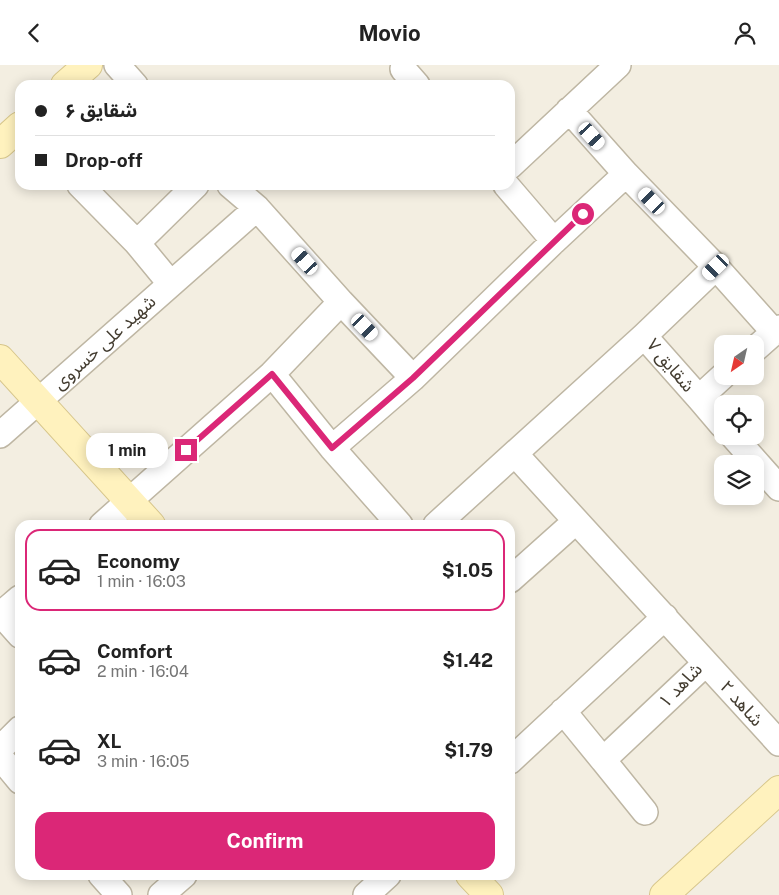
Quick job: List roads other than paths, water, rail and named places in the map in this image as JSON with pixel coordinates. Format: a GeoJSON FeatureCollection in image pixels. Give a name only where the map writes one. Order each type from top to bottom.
{"type":"FeatureCollection","features":[{"type":"Feature","properties":{"kind":"street"},"geometry":{"type":"LineString","coordinates":[[71,80],[88,65]]}},
{"type":"Feature","properties":{"kind":"street"},"geometry":{"type":"LineString","coordinates":[[117,65],[130,80]]}},
{"type":"Feature","properties":{"kind":"street"},"geometry":{"type":"LineString","coordinates":[[515,161],[618,65]]}},
{"type":"Feature","properties":{"kind":"street"},"geometry":{"type":"LineString","coordinates":[[569,110],[626,174],[777,330],[764,341]]}},
{"type":"Feature","properties":{"kind":"street"},"geometry":{"type":"LineString","coordinates":[[0,144],[15,130]]}},
{"type":"Feature","properties":{"kind":"street"},"geometry":{"type":"LineString","coordinates":[[332,448],[413,378],[626,174]]}},
{"type":"Feature","properties":{"kind":"street","name":"شهید علی خسروی"},"geometry":{"type":"LineString","coordinates":[[85,190],[136,243],[170,283]]}},
{"type":"Feature","properties":{"kind":"street"},"geometry":{"type":"LineString","coordinates":[[136,243],[191,190]]}},
{"type":"Feature","properties":{"kind":"street"},"geometry":{"type":"LineString","coordinates":[[236,190],[257,208],[341,302],[413,378]]}},
{"type":"Feature","properties":{"kind":"street"},"geometry":{"type":"LineString","coordinates":[[510,190],[554,241]]}},
{"type":"Feature","properties":{"kind":"street","name":"شهید علی خسروی"},"geometry":{"type":"LineString","coordinates":[[0,435],[257,208]]}},
{"type":"Feature","properties":{"kind":"street","name":"شقایق ۷"},"geometry":{"type":"LineString","coordinates":[[714,384],[698,398],[644,336],[716,267]]}},
{"type":"Feature","properties":{"kind":"street"},"geometry":{"type":"LineString","coordinates":[[108,520],[272,374],[341,302]]}},
{"type":"Feature","properties":{"kind":"street"},"geometry":{"type":"LineString","coordinates":[[442,520],[644,336]]}},
{"type":"Feature","properties":{"kind":"street"},"geometry":{"type":"LineString","coordinates":[[0,359],[146,520]]}},
{"type":"Feature","properties":{"kind":"street"},"geometry":{"type":"LineString","coordinates":[[272,374],[332,448],[396,520]]}},
{"type":"Feature","properties":{"kind":"street"},"geometry":{"type":"LineString","coordinates":[[698,398],[714,416]]}},
{"type":"Feature","properties":{"kind":"street"},"geometry":{"type":"LineString","coordinates":[[741,445],[779,488]]}},
{"type":"Feature","properties":{"kind":"street","name":"شاهد ۱"},"geometry":{"type":"LineString","coordinates":[[515,454],[706,663],[603,760]]}},
{"type":"Feature","properties":{"kind":"street"},"geometry":{"type":"LineString","coordinates":[[515,576],[576,521]]}},
{"type":"Feature","properties":{"kind":"street"},"geometry":{"type":"LineString","coordinates":[[15,602],[1,615],[15,630]]}},
{"type":"Feature","properties":{"kind":"street"},"geometry":{"type":"LineString","coordinates":[[515,756],[664,617]]}},
{"type":"Feature","properties":{"kind":"street","name":"شاهد ۲"},"geometry":{"type":"LineString","coordinates":[[706,663],[779,743]]}},
{"type":"Feature","properties":{"kind":"street"},"geometry":{"type":"LineString","coordinates":[[563,711],[645,812]]}},
{"type":"Feature","properties":{"kind":"street"},"geometry":{"type":"LineString","coordinates":[[0,749],[15,734]]}},
{"type":"Feature","properties":{"kind":"street"},"geometry":{"type":"LineString","coordinates":[[0,757],[15,775]]}},
{"type":"Feature","properties":{"kind":"street"},"geometry":{"type":"LineString","coordinates":[[664,895],[779,790]]}},
{"type":"Feature","properties":{"kind":"street"},"geometry":{"type":"LineString","coordinates":[[106,880],[119,895]]}},
{"type":"Feature","properties":{"kind":"street"},"geometry":{"type":"LineString","coordinates":[[162,895],[178,880]]}},
{"type":"Feature","properties":{"kind":"street"},"geometry":{"type":"LineString","coordinates":[[366,895],[382,880]]}},
{"type":"Feature","properties":{"kind":"street"},"geometry":{"type":"LineString","coordinates":[[475,880],[489,895]]}}]}
